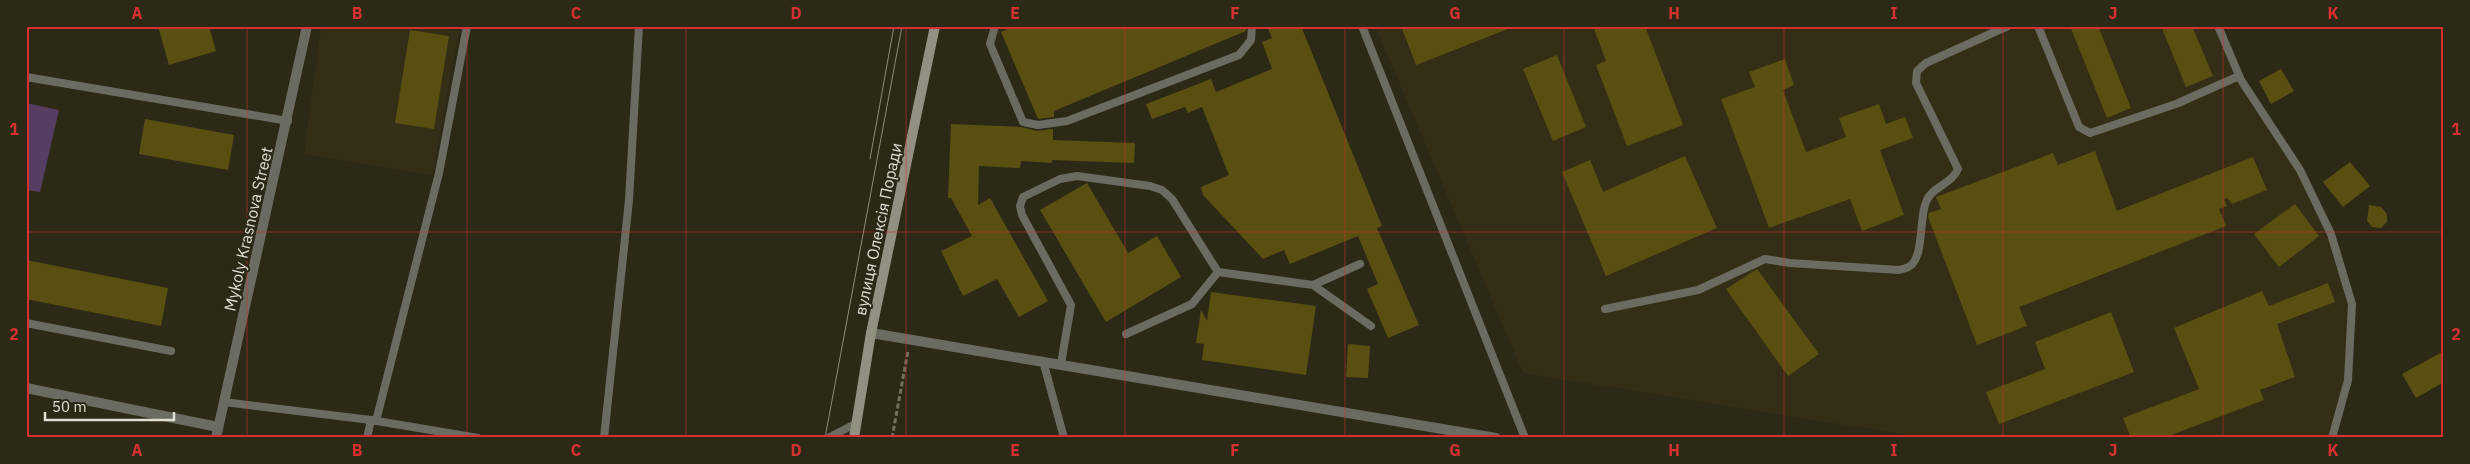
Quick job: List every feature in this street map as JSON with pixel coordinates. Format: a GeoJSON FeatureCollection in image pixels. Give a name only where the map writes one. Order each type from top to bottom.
{"type":"FeatureCollection","features":[{"type":"Feature","properties":{"kind":"main road","name":"вулиця Олексія Поради"},"geometry":{"type":"LineString","coordinates":[[854,438],[871,333],[935,26]]}},
{"type":"Feature","properties":{"kind":"street","name":"Mykoly Krasnova Street"},"geometry":{"type":"LineString","coordinates":[[217,432],[288,121],[307,26]]}},
{"type":"Feature","properties":{"kind":"street"},"geometry":{"type":"LineString","coordinates":[[871,333],[910,338],[1496,438]]}},
{"type":"Feature","properties":{"kind":"street"},"geometry":{"type":"LineString","coordinates":[[26,388],[217,432]]}},
{"type":"Feature","properties":{"kind":"lane"},"geometry":{"type":"LineString","coordinates":[[367,438],[374,421],[439,173],[467,26]]}},
{"type":"Feature","properties":{"kind":"lane"},"geometry":{"type":"LineString","coordinates":[[604,438],[629,200],[639,26]]}},
{"type":"Feature","properties":{"kind":"lane"},"geometry":{"type":"LineString","coordinates":[[995,26],[990,44],[1023,122],[1038,125],[1068,121],[1239,55],[1251,40],[1252,26]]}},
{"type":"Feature","properties":{"kind":"lane"},"geometry":{"type":"LineString","coordinates":[[1362,26],[1525,438]]}},
{"type":"Feature","properties":{"kind":"lane"},"geometry":{"type":"LineString","coordinates":[[1605,309],[1698,290],[1765,258],[1790,263],[1899,270],[1910,267],[1917,258],[1926,202],[1933,191],[1954,178],[1958,169],[1916,83],[1917,71],[1926,63],[2008,26]]}},
{"type":"Feature","properties":{"kind":"lane"},"geometry":{"type":"LineString","coordinates":[[2038,26],[2079,127],[2090,134],[2176,104],[2239,76]]}},
{"type":"Feature","properties":{"kind":"lane"},"geometry":{"type":"LineString","coordinates":[[2218,26],[2239,76],[2300,170],[2331,234],[2352,304],[2348,380],[2332,438]]}},
{"type":"Feature","properties":{"kind":"lane"},"geometry":{"type":"LineString","coordinates":[[26,77],[288,121]]}},
{"type":"Feature","properties":{"kind":"lane"},"geometry":{"type":"LineString","coordinates":[[1062,364],[1071,305],[1022,215],[1020,206],[1023,197],[1060,179],[1077,176],[1150,186],[1162,190],[1172,199],[1218,272],[1313,285],[1371,326]]}},
{"type":"Feature","properties":{"kind":"lane"},"geometry":{"type":"LineString","coordinates":[[1313,285],[1360,264]]}},
{"type":"Feature","properties":{"kind":"lane"},"geometry":{"type":"LineString","coordinates":[[1126,334],[1192,304],[1218,272]]}},
{"type":"Feature","properties":{"kind":"lane"},"geometry":{"type":"LineString","coordinates":[[26,323],[172,351]]}},
{"type":"Feature","properties":{"kind":"lane"},"geometry":{"type":"LineString","coordinates":[[1043,361],[1064,438]]}},
{"type":"Feature","properties":{"kind":"lane"},"geometry":{"type":"LineString","coordinates":[[224,402],[374,421],[478,438]]}},
{"type":"Feature","properties":{"kind":"lane"},"geometry":{"type":"LineString","coordinates":[[828,438],[857,423]]}},
{"type":"Feature","properties":{"kind":"path"},"geometry":{"type":"LineString","coordinates":[[892,438],[910,338]]}},
{"type":"Feature","properties":{"kind":"shaded area"},"geometry":{"type":"Polygon","coordinates":[[[321,26],[424,26],[459,31],[432,175],[304,154],[321,26]]]}},
{"type":"Feature","properties":{"kind":"shaded area"},"geometry":{"type":"Polygon","coordinates":[[[1375,26],[2218,26],[2239,76],[2300,170],[2331,234],[2352,304],[2348,380],[2332,438],[1925,438],[1523,373],[1375,26]]]}},
{"type":"Feature","properties":{"kind":"shaded area"},"geometry":{"type":"Polygon","coordinates":[[[26,103],[59,110],[40,192],[26,190],[26,103]]]}},
{"type":"Feature","properties":{"kind":"building"},"geometry":{"type":"Polygon","coordinates":[[[158,26],[209,26],[216,51],[169,65],[158,26]]]}},
{"type":"Feature","properties":{"kind":"building"},"geometry":{"type":"Polygon","coordinates":[[[1014,26],[1246,26],[1246,31],[1054,111],[1054,117],[1038,119],[1001,32],[1014,26]]]}},
{"type":"Feature","properties":{"kind":"building"},"geometry":{"type":"Polygon","coordinates":[[[1267,26],[1301,26],[1382,226],[1377,228],[1419,325],[1388,338],[1367,289],[1378,284],[1358,236],[1290,264],[1284,250],[1263,259],[1203,195],[1201,187],[1229,175],[1202,107],[1188,113],[1185,107],[1152,119],[1146,104],[1211,79],[1216,92],[1272,69],[1262,42],[1272,38],[1267,26]]]}},
{"type":"Feature","properties":{"kind":"building"},"geometry":{"type":"Polygon","coordinates":[[[1401,26],[1513,26],[1513,27],[1416,65],[1401,26]]]}},
{"type":"Feature","properties":{"kind":"building"},"geometry":{"type":"Polygon","coordinates":[[[1593,26],[1645,26],[1683,125],[1627,146],[1596,65],[1606,61],[1593,26]]]}},
{"type":"Feature","properties":{"kind":"building"},"geometry":{"type":"Polygon","coordinates":[[[2070,26],[2098,26],[2131,108],[2107,118],[2070,26]]]}},
{"type":"Feature","properties":{"kind":"building"},"geometry":{"type":"Polygon","coordinates":[[[2161,26],[2192,26],[2213,76],[2186,87],[2161,26]]]}},
{"type":"Feature","properties":{"kind":"building"},"geometry":{"type":"Polygon","coordinates":[[[410,30],[449,36],[434,129],[395,123],[410,30]]]}},
{"type":"Feature","properties":{"kind":"building"},"geometry":{"type":"Polygon","coordinates":[[[1557,55],[1586,127],[1553,141],[1523,69],[1557,55]]]}},
{"type":"Feature","properties":{"kind":"building"},"geometry":{"type":"Polygon","coordinates":[[[1785,59],[1794,85],[1783,90],[1806,152],[1846,137],[1839,118],[1879,104],[1886,124],[1905,117],[1913,138],[1880,150],[1904,215],[1862,231],[1850,199],[1769,228],[1721,99],[1755,87],[1749,72],[1785,59]]]}},
{"type":"Feature","properties":{"kind":"building"},"geometry":{"type":"Polygon","coordinates":[[[2281,69],[2294,91],[2271,104],[2259,81],[2281,69]]]}},
{"type":"Feature","properties":{"kind":"building"},"geometry":{"type":"Polygon","coordinates":[[[145,119],[234,135],[228,170],[139,154],[145,119]]]}},
{"type":"Feature","properties":{"kind":"building"},"geometry":{"type":"Polygon","coordinates":[[[951,124],[1021,127],[1037,131],[1053,129],[1053,140],[1135,143],[1134,163],[1052,160],[1052,163],[1021,161],[1020,168],[979,166],[978,205],[990,198],[1048,301],[1019,317],[997,279],[963,296],[941,251],[972,236],[951,198],[948,198],[951,124]]]}},
{"type":"Feature","properties":{"kind":"building"},"geometry":{"type":"Polygon","coordinates":[[[2095,151],[2117,211],[2253,157],[2267,190],[2232,204],[2227,198],[2224,199],[2227,206],[2219,209],[2226,226],[2019,307],[2027,326],[1977,345],[1928,217],[1929,213],[1941,209],[1936,197],[2053,153],[2058,165],[2095,151]]]}},
{"type":"Feature","properties":{"kind":"building"},"geometry":{"type":"Polygon","coordinates":[[[1685,156],[1717,228],[1606,276],[1562,172],[1590,160],[1603,192],[1685,156]]]}},
{"type":"Feature","properties":{"kind":"building"},"geometry":{"type":"Polygon","coordinates":[[[2350,162],[2370,186],[2343,207],[2323,182],[2350,162]]]}},
{"type":"Feature","properties":{"kind":"building"},"geometry":{"type":"Polygon","coordinates":[[[1087,183],[1128,253],[1157,236],[1181,277],[1106,322],[1040,210],[1087,183]]]}},
{"type":"Feature","properties":{"kind":"building"},"geometry":{"type":"Polygon","coordinates":[[[2295,204],[2319,236],[2279,267],[2254,234],[2295,204]]]}},
{"type":"Feature","properties":{"kind":"building"},"geometry":{"type":"Polygon","coordinates":[[[2369,205],[2381,207],[2387,214],[2387,222],[2381,228],[2372,227],[2367,221],[2369,205]]]}},
{"type":"Feature","properties":{"kind":"building"},"geometry":{"type":"Polygon","coordinates":[[[26,260],[168,288],[161,326],[26,299],[26,260]]]}},
{"type":"Feature","properties":{"kind":"building"},"geometry":{"type":"Polygon","coordinates":[[[1757,269],[1819,354],[1788,376],[1726,289],[1757,269]]]}},
{"type":"Feature","properties":{"kind":"building"},"geometry":{"type":"Polygon","coordinates":[[[2328,283],[2335,302],[2277,324],[2295,377],[2260,390],[2264,400],[2163,438],[2131,438],[2123,418],[2199,389],[2174,328],[2262,291],[2269,306],[2328,283]]]}},
{"type":"Feature","properties":{"kind":"building"},"geometry":{"type":"Polygon","coordinates":[[[1211,292],[1316,306],[1306,375],[1202,360],[1204,344],[1196,343],[1201,310],[1207,321],[1211,292]]]}},
{"type":"Feature","properties":{"kind":"building"},"geometry":{"type":"Polygon","coordinates":[[[2111,312],[2134,372],[1999,424],[1986,392],[2045,369],[2035,342],[2111,312]]]}},
{"type":"Feature","properties":{"kind":"building"},"geometry":{"type":"Polygon","coordinates":[[[1348,344],[1370,346],[1368,378],[1346,377],[1348,344]]]}},
{"type":"Feature","properties":{"kind":"building"},"geometry":{"type":"Polygon","coordinates":[[[2444,351],[2444,382],[2416,398],[2402,374],[2444,351]]]}},
{"type":"Feature","properties":{"kind":"tram line"},"geometry":{"type":"LineString","coordinates":[[870,159],[894,26]]}},
{"type":"Feature","properties":{"kind":"tram line"},"geometry":{"type":"LineString","coordinates":[[825,438],[902,26]]}}]}
